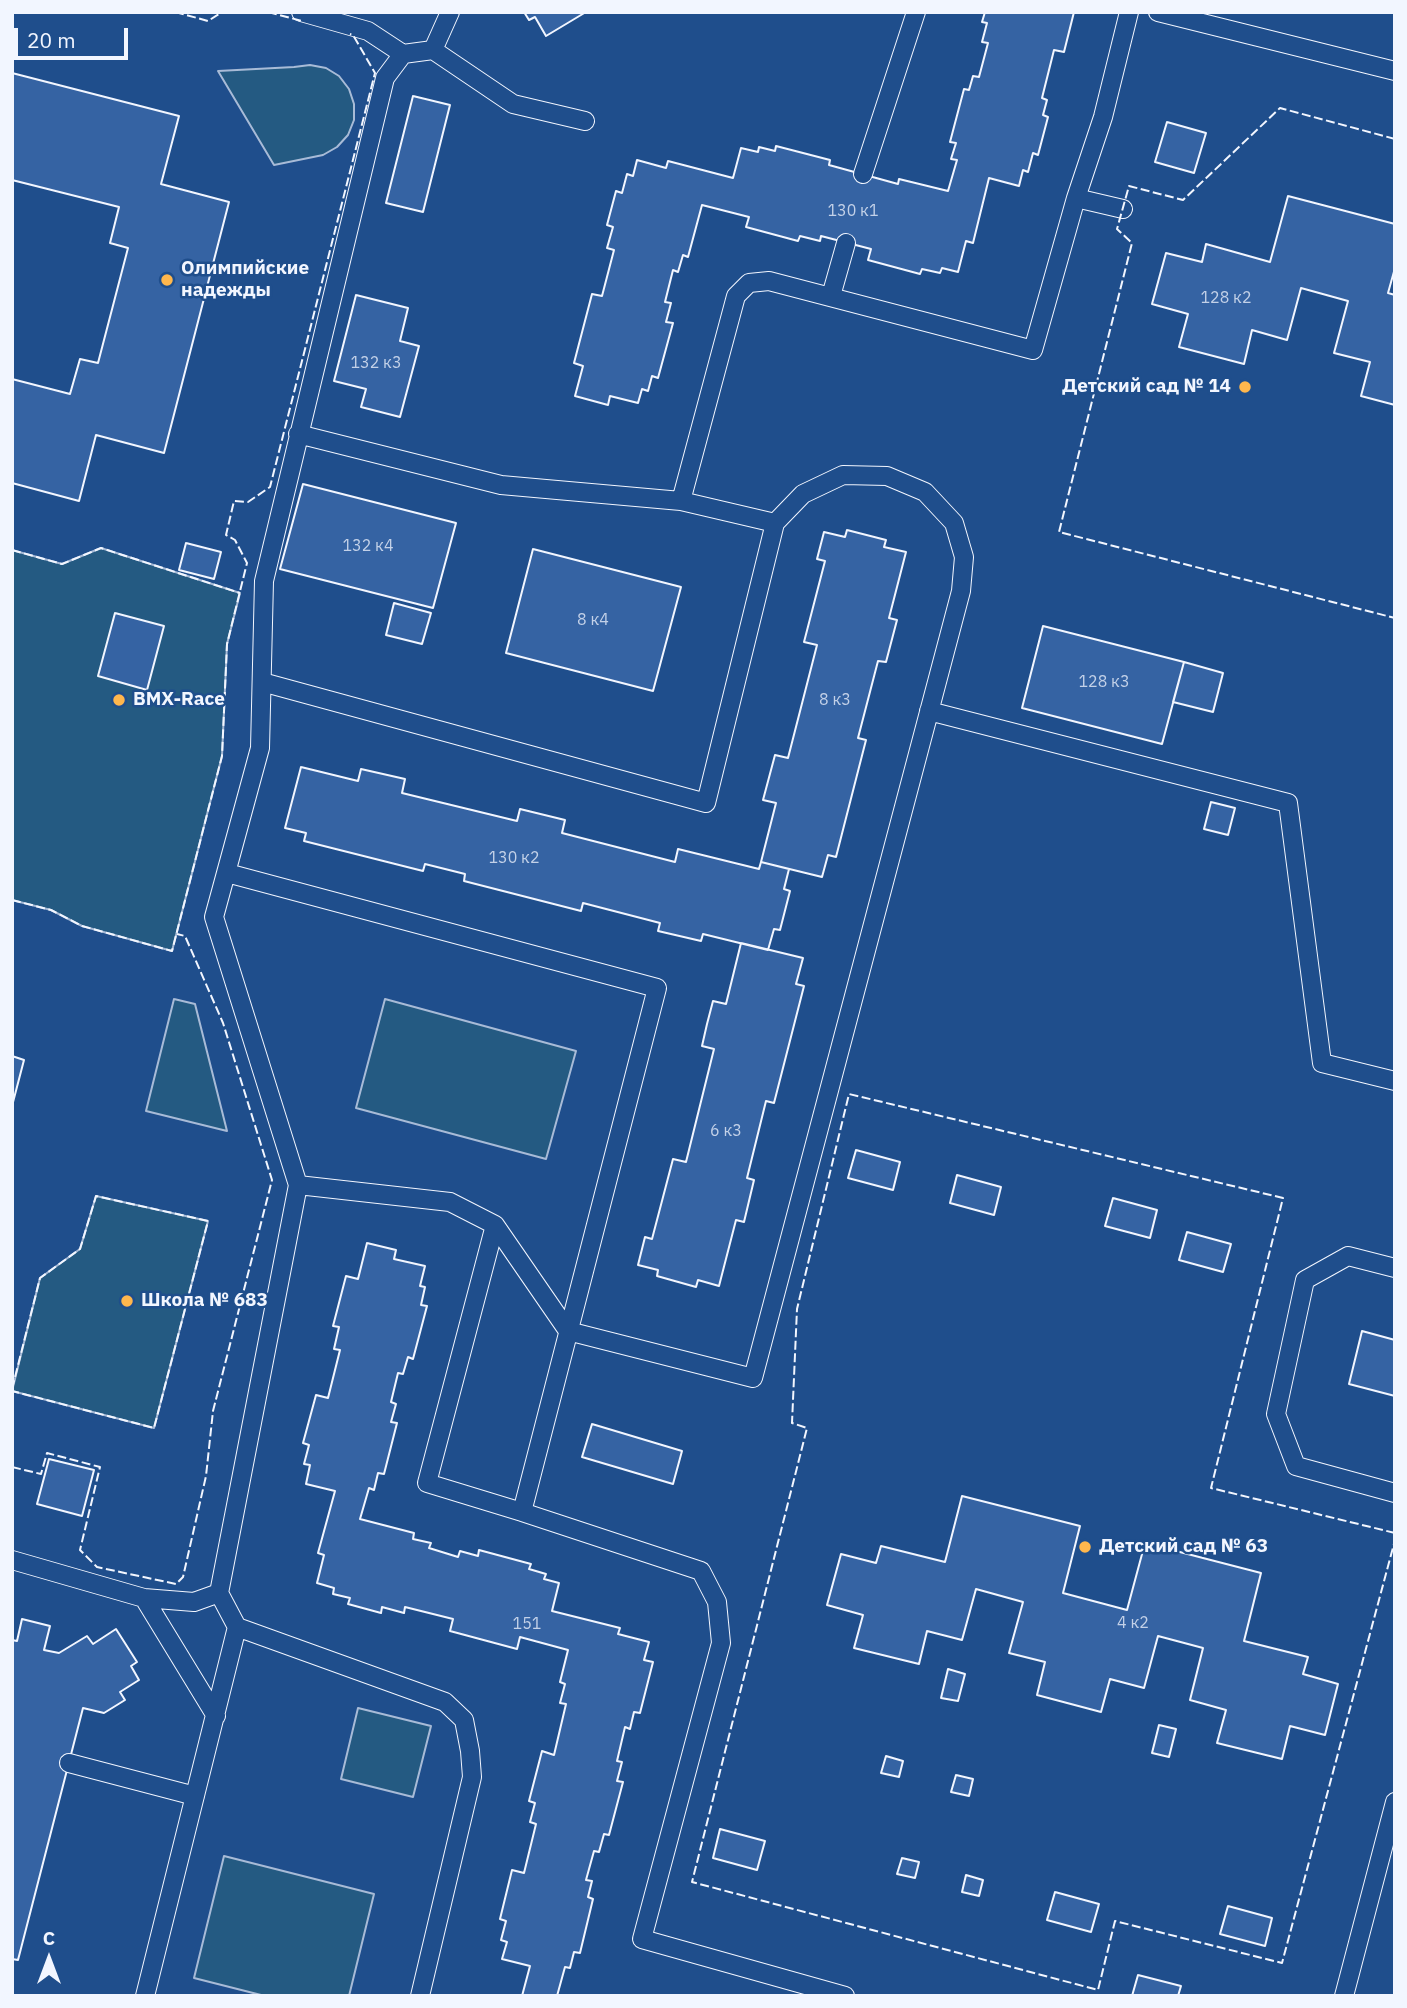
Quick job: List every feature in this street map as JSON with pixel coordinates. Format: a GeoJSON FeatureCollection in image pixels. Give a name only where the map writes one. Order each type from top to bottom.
{"type":"FeatureCollection","features":[{"type":"Feature","properties":{"kind":"lane"},"geometry":{"type":"LineString","coordinates":[[302,12],[369,31],[403,54],[433,50],[513,104],[586,121]]}},
{"type":"Feature","properties":{"kind":"lane"},"geometry":{"type":"LineString","coordinates":[[433,50],[450,12]]}},
{"type":"Feature","properties":{"kind":"lane"},"geometry":{"type":"LineString","coordinates":[[681,501],[736,296],[749,283],[769,281],[1033,350],[1102,117],[1129,12]]}},
{"type":"Feature","properties":{"kind":"lane"},"geometry":{"type":"LineString","coordinates":[[1158,12],[1395,71]]}},
{"type":"Feature","properties":{"kind":"lane"},"geometry":{"type":"LineString","coordinates":[[863,174],[880,128],[912,13]]}},
{"type":"Feature","properties":{"kind":"lane"},"geometry":{"type":"LineString","coordinates":[[145,1996],[237,1627],[219,1593],[298,1185],[215,917],[260,748],[264,581],[385,78],[403,54]]}},
{"type":"Feature","properties":{"kind":"lane"},"geometry":{"type":"LineString","coordinates":[[1076,198],[1122,209]]}},
{"type":"Feature","properties":{"kind":"lane"},"geometry":{"type":"LineString","coordinates":[[831,296],[846,243]]}},
{"type":"Feature","properties":{"kind":"lane"},"geometry":{"type":"LineString","coordinates":[[298,434],[501,485],[681,501],[775,523]]}},
{"type":"Feature","properties":{"kind":"lane"},"geometry":{"type":"LineString","coordinates":[[262,682],[706,803],[775,523],[803,494],[843,475],[887,476],[925,492],[954,523],[964,557],[961,591],[753,1378],[568,1332],[495,1225],[450,1202],[298,1185]]}},
{"type":"Feature","properties":{"kind":"lane"},"geometry":{"type":"LineString","coordinates":[[929,710],[1288,803],[1322,1063],[1395,1081]]}},
{"type":"Feature","properties":{"kind":"lane"},"geometry":{"type":"LineString","coordinates":[[226,873],[657,988],[522,1512]]}},
{"type":"Feature","properties":{"kind":"lane"},"geometry":{"type":"LineString","coordinates":[[495,1225],[427,1483],[701,1571],[717,1602],[721,1643],[642,1938],[845,1996]]}},
{"type":"Feature","properties":{"kind":"lane"},"geometry":{"type":"LineString","coordinates":[[1395,1268],[1348,1256],[1305,1280],[1276,1414],[1296,1466],[1395,1493]]}},
{"type":"Feature","properties":{"kind":"lane"},"geometry":{"type":"LineString","coordinates":[[12,1560],[144,1598],[194,1601],[219,1593]]}},
{"type":"Feature","properties":{"kind":"lane"},"geometry":{"type":"LineString","coordinates":[[144,1598],[216,1716]]}},
{"type":"Feature","properties":{"kind":"lane"},"geometry":{"type":"LineString","coordinates":[[237,1627],[445,1702],[464,1720],[471,1751],[472,1777],[420,1996]]}},
{"type":"Feature","properties":{"kind":"lane"},"geometry":{"type":"LineString","coordinates":[[69,1763],[195,1796]]}},
{"type":"Feature","properties":{"kind":"lane"},"geometry":{"type":"LineString","coordinates":[[1344,1996],[1395,1802]]}},
{"type":"Feature","properties":{"kind":"shaded area"},"geometry":{"type":"Polygon","coordinates":[[[310,65],[326,68],[339,76],[349,89],[354,104],[354,120],[348,135],[337,147],[323,155],[274,165],[218,71],[310,65]]]}},
{"type":"Feature","properties":{"kind":"shaded area","name":"BMX-Race"},"geometry":{"type":"Polygon","coordinates":[[[101,548],[240,593],[227,644],[222,756],[172,951],[82,926],[51,910],[12,900],[12,550],[62,564],[101,548]]]}},
{"type":"Feature","properties":{"kind":"shaded area"},"geometry":{"type":"Polygon","coordinates":[[[174,999],[195,1004],[227,1131],[146,1111],[174,999]]]}},
{"type":"Feature","properties":{"kind":"shaded area"},"geometry":{"type":"Polygon","coordinates":[[[385,999],[576,1051],[546,1159],[356,1108],[385,999]]]}},
{"type":"Feature","properties":{"kind":"shaded area"},"geometry":{"type":"Polygon","coordinates":[[[96,1196],[208,1221],[154,1428],[12,1391],[40,1278],[80,1249],[96,1196]]]}},
{"type":"Feature","properties":{"kind":"shaded area"},"geometry":{"type":"Polygon","coordinates":[[[358,1708],[431,1726],[413,1797],[341,1779],[358,1708]]]}},
{"type":"Feature","properties":{"kind":"shaded area"},"geometry":{"type":"Polygon","coordinates":[[[224,1856],[374,1894],[349,1996],[265,1996],[194,1978],[224,1856]]]}},
{"type":"Feature","properties":{"kind":"building"},"geometry":{"type":"Polygon","coordinates":[[[524,12],[586,12],[546,36],[535,17],[529,20],[524,12]]]}},
{"type":"Feature","properties":{"kind":"building"},"geometry":{"type":"Polygon","coordinates":[[[985,12],[1074,12],[1064,52],[1054,50],[1042,98],[1047,100],[1043,115],[1048,117],[1038,155],[1033,153],[1028,172],[1023,170],[1019,186],[989,178],[973,243],[966,241],[958,272],[942,268],[940,273],[922,269],[920,274],[868,260],[871,249],[821,236],[820,241],[800,236],[798,241],[746,227],[749,217],[702,205],[688,257],[683,255],[678,272],[673,270],[665,302],[671,303],[666,322],[673,323],[658,378],[652,376],[648,391],[642,389],[638,403],[610,396],[608,405],[575,396],[583,366],[574,363],[592,294],[602,296],[614,250],[607,248],[613,227],[607,225],[616,191],[622,193],[627,174],[633,176],[637,160],[666,168],[668,161],[733,178],[741,148],[758,152],[759,147],[775,151],[776,146],[830,160],[829,165],[898,184],[899,179],[948,191],[957,160],[951,159],[956,143],[950,142],[964,89],[969,90],[973,76],[979,77],[988,43],[982,42],[987,23],[982,22],[985,12]]]}},
{"type":"Feature","properties":{"kind":"building"},"geometry":{"type":"Polygon","coordinates":[[[12,73],[179,116],[161,184],[229,202],[164,453],[96,435],[79,501],[12,483],[12,379],[70,394],[80,359],[98,363],[128,248],[110,243],[119,207],[12,180],[12,73]]]}},
{"type":"Feature","properties":{"kind":"building"},"geometry":{"type":"Polygon","coordinates":[[[413,96],[450,105],[423,212],[386,203],[413,96]]]}},
{"type":"Feature","properties":{"kind":"building"},"geometry":{"type":"Polygon","coordinates":[[[1167,122],[1206,133],[1194,173],[1155,162],[1167,122]]]}},
{"type":"Feature","properties":{"kind":"building"},"geometry":{"type":"Polygon","coordinates":[[[1288,196],[1395,224],[1395,268],[1388,293],[1395,295],[1395,405],[1361,396],[1370,362],[1334,353],[1348,301],[1301,288],[1287,340],[1252,330],[1244,364],[1179,347],[1188,314],[1152,304],[1166,253],[1202,262],[1206,244],[1270,262],[1288,196]]]}},
{"type":"Feature","properties":{"kind":"building"},"geometry":{"type":"Polygon","coordinates":[[[356,295],[408,308],[400,341],[419,346],[400,417],[361,407],[366,389],[334,381],[356,295]]]}},
{"type":"Feature","properties":{"kind":"building"},"geometry":{"type":"Polygon","coordinates":[[[303,484],[456,523],[433,608],[280,569],[303,484]]]}},
{"type":"Feature","properties":{"kind":"building"},"geometry":{"type":"Polygon","coordinates":[[[847,530],[886,540],[884,547],[906,552],[889,618],[897,620],[886,662],[878,661],[858,738],[866,740],[836,857],[828,855],[822,877],[761,862],[776,803],[763,800],[775,755],[788,758],[817,645],[804,642],[825,561],[817,559],[824,532],[845,537],[847,530]]]}},
{"type":"Feature","properties":{"kind":"building"},"geometry":{"type":"Polygon","coordinates":[[[186,543],[221,552],[214,579],[179,570],[186,543]]]}},
{"type":"Feature","properties":{"kind":"building"},"geometry":{"type":"Polygon","coordinates":[[[533,549],[681,587],[653,691],[506,653],[533,549]]]}},
{"type":"Feature","properties":{"kind":"building"},"geometry":{"type":"Polygon","coordinates":[[[394,603],[431,613],[422,644],[386,635],[394,603]]]}},
{"type":"Feature","properties":{"kind":"building"},"geometry":{"type":"Polygon","coordinates":[[[115,613],[164,626],[147,690],[98,676],[115,613]]]}},
{"type":"Feature","properties":{"kind":"building"},"geometry":{"type":"Polygon","coordinates":[[[1043,626],[1184,662],[1162,744],[1022,708],[1043,626]]]}},
{"type":"Feature","properties":{"kind":"building"},"geometry":{"type":"Polygon","coordinates":[[[1184,662],[1223,673],[1213,712],[1173,702],[1184,662]]]}},
{"type":"Feature","properties":{"kind":"building"},"geometry":{"type":"Polygon","coordinates":[[[301,767],[358,781],[361,769],[405,779],[402,793],[517,821],[520,809],[565,820],[562,833],[675,862],[678,849],[759,869],[761,862],[789,869],[784,889],[790,891],[780,930],[774,929],[768,950],[703,934],[701,941],[658,931],[660,923],[583,903],[581,911],[464,881],[465,874],[425,864],[423,871],[304,841],[306,833],[285,828],[301,767]]]}},
{"type":"Feature","properties":{"kind":"building"},"geometry":{"type":"Polygon","coordinates":[[[1211,802],[1235,808],[1228,835],[1204,829],[1211,802]]]}},
{"type":"Feature","properties":{"kind":"building"},"geometry":{"type":"Polygon","coordinates":[[[741,943],[803,958],[796,984],[804,986],[774,1103],[766,1101],[747,1178],[754,1180],[744,1222],[736,1220],[719,1286],[698,1280],[696,1287],[657,1276],[658,1270],[638,1265],[645,1237],[652,1239],[673,1159],[686,1162],[714,1049],[702,1046],[707,1024],[713,1001],[726,1004],[741,943]]]}},
{"type":"Feature","properties":{"kind":"building"},"geometry":{"type":"Polygon","coordinates":[[[12,1056],[24,1060],[12,1106],[12,1056]]]}},
{"type":"Feature","properties":{"kind":"building"},"geometry":{"type":"Polygon","coordinates":[[[856,1150],[900,1162],[893,1190],[848,1178],[856,1150]]]}},
{"type":"Feature","properties":{"kind":"building"},"geometry":{"type":"Polygon","coordinates":[[[957,1175],[1001,1187],[994,1215],[950,1203],[957,1175]]]}},
{"type":"Feature","properties":{"kind":"building"},"geometry":{"type":"Polygon","coordinates":[[[1113,1198],[1157,1210],[1150,1238],[1105,1226],[1113,1198]]]}},
{"type":"Feature","properties":{"kind":"building"},"geometry":{"type":"Polygon","coordinates":[[[1187,1232],[1231,1244],[1223,1272],[1179,1260],[1187,1232]]]}},
{"type":"Feature","properties":{"kind":"building"},"geometry":{"type":"Polygon","coordinates":[[[367,1243],[396,1250],[394,1259],[425,1266],[420,1286],[425,1287],[421,1305],[427,1306],[413,1359],[408,1357],[403,1374],[398,1373],[391,1402],[396,1404],[391,1422],[397,1423],[384,1474],[378,1473],[374,1490],[369,1488],[360,1519],[414,1533],[413,1539],[431,1543],[429,1548],[458,1557],[460,1551],[478,1556],[479,1550],[531,1564],[529,1569],[546,1574],[544,1579],[559,1583],[552,1611],[620,1628],[618,1634],[649,1642],[644,1660],[653,1662],[640,1713],[634,1712],[630,1729],[625,1727],[617,1761],[622,1762],[617,1781],[623,1782],[609,1835],[604,1834],[599,1852],[594,1851],[586,1880],[592,1881],[588,1897],[593,1899],[580,1953],[574,1952],[570,1968],[565,1967],[557,1996],[522,1996],[530,1966],[502,1959],[507,1942],[501,1940],[506,1921],[500,1919],[512,1870],[524,1873],[536,1824],[530,1822],[535,1803],[529,1801],[542,1751],[554,1755],[566,1704],[560,1703],[565,1684],[560,1682],[568,1650],[520,1637],[517,1649],[450,1631],[453,1619],[405,1607],[404,1613],[382,1607],[381,1613],[348,1604],[350,1598],[333,1594],[334,1588],[317,1583],[324,1555],[318,1553],[335,1491],[306,1484],[310,1465],[304,1464],[309,1445],[303,1443],[316,1395],[328,1398],[340,1350],[334,1349],[339,1327],[333,1326],[346,1276],[358,1279],[367,1243]]]}},
{"type":"Feature","properties":{"kind":"building"},"geometry":{"type":"Polygon","coordinates":[[[1362,1331],[1395,1340],[1395,1396],[1349,1384],[1362,1331]]]}},
{"type":"Feature","properties":{"kind":"building"},"geometry":{"type":"Polygon","coordinates":[[[592,1424],[682,1451],[673,1484],[582,1457],[592,1424]]]}},
{"type":"Feature","properties":{"kind":"building"},"geometry":{"type":"Polygon","coordinates":[[[49,1459],[94,1470],[82,1516],[37,1504],[49,1459]]]}},
{"type":"Feature","properties":{"kind":"building"},"geometry":{"type":"Polygon","coordinates":[[[962,1496],[1080,1526],[1063,1593],[1127,1610],[1145,1543],[1261,1573],[1244,1641],[1308,1657],[1303,1674],[1338,1684],[1325,1735],[1290,1726],[1282,1759],[1217,1743],[1226,1710],[1190,1700],[1203,1648],[1158,1636],[1144,1688],[1110,1679],[1101,1712],[1037,1695],[1045,1662],[1009,1653],[1023,1602],[976,1589],[962,1640],[927,1631],[919,1664],[854,1648],[863,1615],[827,1605],[841,1554],[876,1563],[881,1546],[945,1562],[962,1496]]]}},
{"type":"Feature","properties":{"kind":"building"},"geometry":{"type":"Polygon","coordinates":[[[22,1619],[50,1626],[44,1650],[59,1653],[87,1636],[93,1644],[116,1629],[137,1662],[131,1666],[139,1680],[120,1692],[125,1700],[104,1713],[83,1708],[18,1960],[12,1959],[12,1640],[17,1641],[22,1619]]]}},
{"type":"Feature","properties":{"kind":"building"},"geometry":{"type":"Polygon","coordinates":[[[948,1669],[965,1674],[958,1701],[941,1698],[948,1669]]]}},
{"type":"Feature","properties":{"kind":"building"},"geometry":{"type":"Polygon","coordinates":[[[1159,1725],[1176,1729],[1169,1757],[1152,1753],[1159,1725]]]}},
{"type":"Feature","properties":{"kind":"building"},"geometry":{"type":"Polygon","coordinates":[[[886,1756],[903,1761],[899,1777],[881,1773],[886,1756]]]}},
{"type":"Feature","properties":{"kind":"building"},"geometry":{"type":"Polygon","coordinates":[[[956,1775],[973,1779],[969,1796],[951,1792],[956,1775]]]}},
{"type":"Feature","properties":{"kind":"building"},"geometry":{"type":"Polygon","coordinates":[[[720,1829],[765,1841],[757,1870],[713,1858],[720,1829]]]}},
{"type":"Feature","properties":{"kind":"building"},"geometry":{"type":"Polygon","coordinates":[[[902,1858],[919,1862],[915,1878],[897,1874],[902,1858]]]}},
{"type":"Feature","properties":{"kind":"building"},"geometry":{"type":"Polygon","coordinates":[[[966,1875],[983,1880],[979,1896],[962,1892],[966,1875]]]}},
{"type":"Feature","properties":{"kind":"building"},"geometry":{"type":"Polygon","coordinates":[[[1055,1892],[1099,1904],[1091,1932],[1047,1920],[1055,1892]]]}},
{"type":"Feature","properties":{"kind":"building"},"geometry":{"type":"Polygon","coordinates":[[[1228,1906],[1272,1918],[1265,1946],[1220,1934],[1228,1906]]]}},
{"type":"Feature","properties":{"kind":"building"},"geometry":{"type":"Polygon","coordinates":[[[1138,1975],[1181,1986],[1178,1996],[1132,1996],[1138,1975]]]}},
{"type":"Feature","properties":{"kind":"fence"},"geometry":{"type":"LineString","coordinates":[[175,12],[208,21],[222,12]]}},
{"type":"Feature","properties":{"kind":"fence"},"geometry":{"type":"LineString","coordinates":[[268,12],[302,21]]}},
{"type":"Feature","properties":{"kind":"fence"},"geometry":{"type":"LineString","coordinates":[[12,900],[51,910],[82,926],[172,951],[222,756],[227,644],[247,563],[235,540],[226,535],[234,501],[248,502],[270,487],[375,73],[350,34]]}},
{"type":"Feature","properties":{"kind":"fence"},"geometry":{"type":"LineString","coordinates":[[1395,139],[1280,108],[1183,200],[1129,186],[1117,229],[1132,243],[1059,532],[1395,618]]}},
{"type":"Feature","properties":{"kind":"fence"},"geometry":{"type":"LineString","coordinates":[[12,550],[62,564],[101,548],[240,593]]}},
{"type":"Feature","properties":{"kind":"fence"},"geometry":{"type":"LineString","coordinates":[[12,1467],[41,1474],[47,1453],[100,1467],[80,1550],[97,1567],[176,1584],[183,1577],[206,1476],[213,1411],[272,1180],[223,1023],[185,936],[177,934]]}},
{"type":"Feature","properties":{"kind":"fence"},"geometry":{"type":"LineString","coordinates":[[1395,1533],[1211,1488],[1283,1198],[849,1094],[797,1309],[792,1423],[807,1428],[692,1882],[1098,1990],[1115,1921],[1282,1963],[1395,1540]]}},
{"type":"Feature","properties":{"kind":"fence"},"geometry":{"type":"LineString","coordinates":[[12,1389],[40,1278],[80,1249],[96,1196],[208,1221],[154,1428],[12,1391]]}},
{"type":"Feature","properties":{"kind":"place","name":"Олимпийские надежды"},"geometry":{"type":"Point","coordinates":[167,280]}},
{"type":"Feature","properties":{"kind":"place","name":"Детский сад № 14"},"geometry":{"type":"Point","coordinates":[1245,387]}},
{"type":"Feature","properties":{"kind":"place","name":"BMX-Race"},"geometry":{"type":"Point","coordinates":[119,700]}},
{"type":"Feature","properties":{"kind":"place","name":"Школа № 683"},"geometry":{"type":"Point","coordinates":[127,1301]}},
{"type":"Feature","properties":{"kind":"place","name":"Детский сад № 63"},"geometry":{"type":"Point","coordinates":[1085,1547]}}]}
